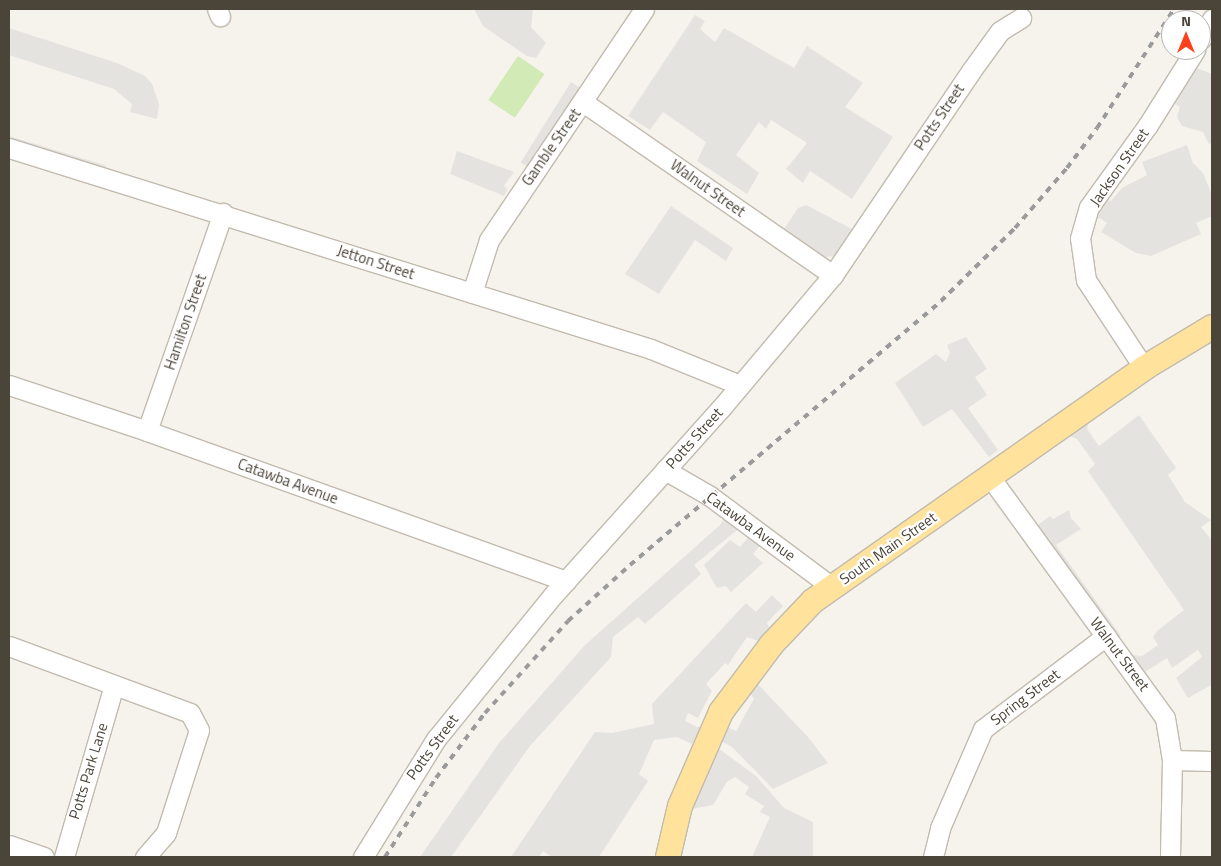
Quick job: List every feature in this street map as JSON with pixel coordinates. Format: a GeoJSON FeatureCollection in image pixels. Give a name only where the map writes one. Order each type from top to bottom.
{"type":"FeatureCollection","features":[{"type":"Feature","properties":{"kind":"main road","name":"South Main Street"},"geometry":{"type":"LineString","coordinates":[[668,857],[680,806],[694,770],[729,700],[772,644],[813,601],[1144,368],[1212,327]]}},
{"type":"Feature","properties":{"kind":"street","name":"Gamble Street"},"geometry":{"type":"LineString","coordinates":[[472,294],[489,240],[644,9]]}},
{"type":"Feature","properties":{"kind":"street","name":"Potts Street"},"geometry":{"type":"LineString","coordinates":[[363,857],[436,739],[566,581],[666,470],[833,275],[970,71],[1000,31],[1021,18]]}},
{"type":"Feature","properties":{"kind":"street","name":"Jackson Street"},"geometry":{"type":"LineString","coordinates":[[1144,368],[1086,280],[1080,238],[1089,207],[1148,126],[1189,60]]}},
{"type":"Feature","properties":{"kind":"street","name":"Walnut Street"},"geometry":{"type":"LineString","coordinates":[[583,102],[833,275]]}},
{"type":"Feature","properties":{"kind":"street","name":"Jetton Street"},"geometry":{"type":"LineString","coordinates":[[9,148],[223,213],[472,294],[651,349],[740,385]]}},
{"type":"Feature","properties":{"kind":"street","name":"Hamilton Street"},"geometry":{"type":"LineString","coordinates":[[147,431],[223,213]]}},
{"type":"Feature","properties":{"kind":"street","name":"Catawba Avenue"},"geometry":{"type":"LineString","coordinates":[[9,385],[147,431],[566,581]]}},
{"type":"Feature","properties":{"kind":"street","name":"Catawba Avenue"},"geometry":{"type":"LineString","coordinates":[[666,470],[710,496],[832,587]]}},
{"type":"Feature","properties":{"kind":"street","name":"Walnut Street"},"geometry":{"type":"LineString","coordinates":[[990,477],[1160,708],[1169,730],[1172,760],[1170,857]]}},
{"type":"Feature","properties":{"kind":"street","name":"Spring Street"},"geometry":{"type":"LineString","coordinates":[[933,857],[940,828],[983,729],[1106,636]]}},
{"type":"Feature","properties":{"kind":"street"},"geometry":{"type":"LineString","coordinates":[[9,646],[190,713],[199,730],[166,833],[145,857]]}},
{"type":"Feature","properties":{"kind":"street","name":"Potts Park Lane"},"geometry":{"type":"LineString","coordinates":[[64,857],[114,685]]}},
{"type":"Feature","properties":{"kind":"street"},"geometry":{"type":"LineString","coordinates":[[1172,760],[1212,761]]}},
{"type":"Feature","properties":{"kind":"street"},"geometry":{"type":"LineString","coordinates":[[9,845],[44,857]]}},
{"type":"Feature","properties":{"kind":"green space"},"geometry":{"type":"Polygon","coordinates":[[[518,56],[545,74],[515,118],[488,100],[518,56]]]}},
{"type":"Feature","properties":{"kind":"shaded area"},"geometry":{"type":"Polygon","coordinates":[[[474,9],[533,9],[531,27],[546,43],[536,58],[527,56],[483,26],[474,9]]]}},
{"type":"Feature","properties":{"kind":"shaded area"},"geometry":{"type":"Polygon","coordinates":[[[695,15],[705,21],[700,29],[715,42],[724,28],[794,68],[807,46],[863,83],[845,107],[893,137],[852,199],[810,171],[803,183],[786,169],[807,143],[771,120],[766,129],[759,122],[736,155],[759,173],[747,194],[697,161],[706,142],[663,112],[650,130],[628,116],[695,15]]]}},
{"type":"Feature","properties":{"kind":"shaded area"},"geometry":{"type":"Polygon","coordinates":[[[9,28],[117,63],[145,76],[152,84],[159,104],[157,119],[130,112],[132,104],[114,89],[9,55],[9,28]]]}},
{"type":"Feature","properties":{"kind":"shaded area"},"geometry":{"type":"Polygon","coordinates":[[[1195,63],[1197,68],[1212,74],[1212,143],[1209,144],[1203,132],[1182,126],[1177,117],[1180,107],[1171,102],[1195,63]]]}},
{"type":"Feature","properties":{"kind":"shaded area"},"geometry":{"type":"Polygon","coordinates":[[[571,82],[582,89],[532,169],[521,163],[571,82]]]}},
{"type":"Feature","properties":{"kind":"shaded area"},"geometry":{"type":"Polygon","coordinates":[[[9,136],[107,166],[105,172],[9,142],[9,136]]]}},
{"type":"Feature","properties":{"kind":"shaded area"},"geometry":{"type":"Polygon","coordinates":[[[1187,145],[1193,163],[1203,173],[1212,195],[1212,216],[1196,223],[1201,234],[1151,256],[1136,253],[1101,232],[1107,223],[1100,218],[1091,220],[1105,200],[1111,201],[1122,188],[1147,175],[1142,162],[1187,145]]]}},
{"type":"Feature","properties":{"kind":"shaded area"},"geometry":{"type":"Polygon","coordinates":[[[457,151],[514,172],[504,186],[508,189],[504,196],[450,174],[457,151]]]}},
{"type":"Feature","properties":{"kind":"shaded area"},"geometry":{"type":"Polygon","coordinates":[[[806,205],[852,229],[835,256],[824,257],[784,229],[798,208],[806,205]]]}},
{"type":"Feature","properties":{"kind":"shaded area"},"geometry":{"type":"Polygon","coordinates":[[[671,206],[733,248],[726,261],[695,240],[659,294],[625,274],[671,206]]]}},
{"type":"Feature","properties":{"kind":"shaded area"},"geometry":{"type":"Polygon","coordinates":[[[966,337],[987,369],[975,377],[987,395],[968,408],[998,450],[989,457],[952,409],[923,427],[895,383],[936,354],[946,362],[950,353],[947,345],[966,337]]]}},
{"type":"Feature","properties":{"kind":"shaded area"},"geometry":{"type":"Polygon","coordinates":[[[1139,415],[1176,468],[1168,475],[1185,502],[1211,520],[1201,527],[1212,541],[1212,687],[1211,685],[1188,698],[1176,678],[1202,657],[1198,650],[1172,668],[1167,658],[1145,672],[1132,655],[1142,656],[1158,645],[1153,637],[1157,631],[1184,610],[1088,471],[1095,464],[1077,439],[1065,434],[1089,416],[1087,429],[1099,446],[1139,415]]]}},
{"type":"Feature","properties":{"kind":"shaded area"},"geometry":{"type":"Polygon","coordinates":[[[1069,510],[1071,518],[1081,529],[1056,545],[1121,636],[1114,641],[1038,525],[1050,516],[1053,519],[1069,510]]]}},
{"type":"Feature","properties":{"kind":"shaded area"},"geometry":{"type":"Polygon","coordinates":[[[725,517],[741,527],[694,565],[701,574],[645,624],[638,617],[613,637],[611,657],[530,746],[451,857],[420,857],[499,743],[585,645],[720,525],[725,517]]]}},
{"type":"Feature","properties":{"kind":"shaded area"},"geometry":{"type":"Polygon","coordinates":[[[751,534],[763,542],[753,554],[763,563],[731,592],[726,586],[717,588],[704,565],[730,540],[740,547],[751,534]]]}},
{"type":"Feature","properties":{"kind":"shaded area"},"geometry":{"type":"Polygon","coordinates":[[[772,595],[783,606],[767,623],[770,629],[759,641],[747,637],[728,665],[725,663],[706,684],[712,691],[698,718],[688,713],[685,721],[697,727],[703,726],[727,683],[753,648],[756,651],[692,744],[677,737],[654,740],[639,774],[648,781],[599,857],[552,857],[543,851],[539,857],[511,857],[595,732],[612,733],[654,724],[652,704],[746,603],[756,612],[772,595]]]}},
{"type":"Feature","properties":{"kind":"shaded area"},"geometry":{"type":"Polygon","coordinates":[[[754,680],[808,737],[828,763],[773,789],[732,747],[717,739],[724,726],[736,731],[754,699],[747,689],[754,680]]]}},
{"type":"Feature","properties":{"kind":"shaded area"},"geometry":{"type":"Polygon","coordinates":[[[718,748],[756,776],[784,808],[813,822],[813,857],[752,857],[770,817],[760,812],[764,806],[745,794],[749,787],[735,777],[727,782],[713,805],[691,809],[718,748]]]}},
{"type":"Feature","properties":{"kind":"railway"},"geometry":{"type":"LineString","coordinates":[[385,857],[436,778],[485,713],[568,621],[630,565],[941,301],[1015,228],[1067,168],[1097,128],[1174,9]]}}]}
